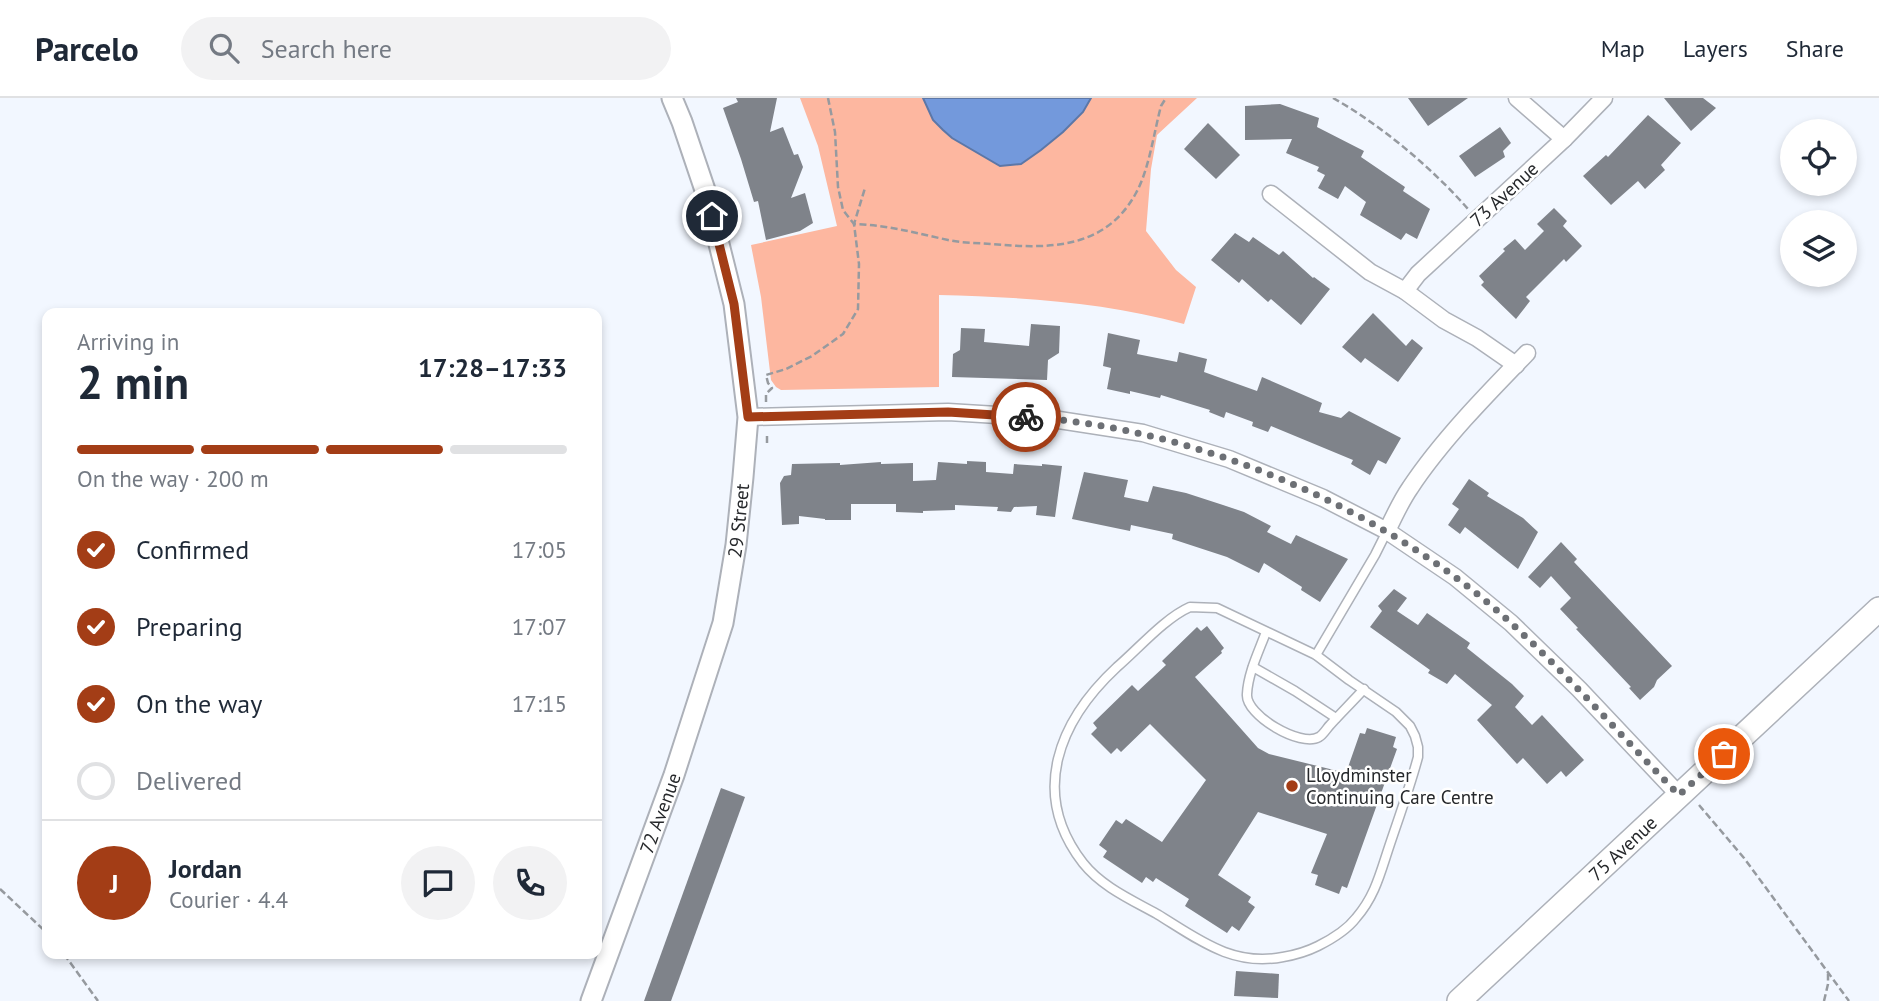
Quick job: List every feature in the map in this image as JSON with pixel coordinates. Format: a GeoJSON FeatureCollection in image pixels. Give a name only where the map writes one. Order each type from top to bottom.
{"type":"FeatureCollection","features":[{"type":"Feature","properties":{"kind":"main road","name":"75 Avenue"},"geometry":{"type":"LineString","coordinates":[[1459,1001],[1879,609]]}},
{"type":"Feature","properties":{"kind":"street","name":"29 Street"},"geometry":{"type":"LineString","coordinates":[[672,98],[707,196],[725,264],[734,304],[748,417],[736,545],[723,623]]}},
{"type":"Feature","properties":{"kind":"street"},"geometry":{"type":"LineString","coordinates":[[1517,98],[1563,139]]}},
{"type":"Feature","properties":{"kind":"street","name":"73 Avenue"},"geometry":{"type":"LineString","coordinates":[[1405,291],[1418,274],[1604,98]]}},
{"type":"Feature","properties":{"kind":"street"},"geometry":{"type":"LineString","coordinates":[[1271,194],[1370,272],[1405,291],[1444,320],[1522,359],[1480,402],[1410,487],[1387,531]]}},
{"type":"Feature","properties":{"kind":"street"},"geometry":{"type":"LineString","coordinates":[[748,417],[948,412],[1046,418],[1143,433],[1229,459],[1323,498],[1387,531],[1455,577],[1511,622],[1682,792]]}},
{"type":"Feature","properties":{"kind":"street","name":"72 Avenue"},"geometry":{"type":"LineString","coordinates":[[591,1001],[674,775],[723,623]]}},
{"type":"Feature","properties":{"kind":"lane"},"geometry":{"type":"LineString","coordinates":[[1316,655],[1387,531]]}},
{"type":"Feature","properties":{"kind":"lane"},"geometry":{"type":"LineString","coordinates":[[1190,607],[1217,608],[1266,632],[1316,655],[1396,712],[1410,726],[1418,747],[1418,757],[1377,887],[1356,918],[1330,940],[1299,954],[1263,961],[1234,956],[1204,944],[1096,877],[1072,845],[1059,813],[1055,784],[1058,756],[1069,726],[1081,708],[1103,680],[1179,612],[1190,607]]}},
{"type":"Feature","properties":{"kind":"lane"},"geometry":{"type":"LineString","coordinates":[[1266,632],[1253,667],[1246,697],[1252,709],[1274,726],[1294,737],[1318,737],[1364,689]]}},
{"type":"Feature","properties":{"kind":"lane"},"geometry":{"type":"LineString","coordinates":[[1253,667],[1336,718]]}},
{"type":"Feature","properties":{"kind":"path"},"geometry":{"type":"LineString","coordinates":[[828,98],[835,132],[838,187],[843,210],[854,224],[879,225],[951,241],[1037,247],[1072,243],[1091,237],[1118,219],[1136,192],[1145,169],[1161,106],[1166,98]]}},
{"type":"Feature","properties":{"kind":"path"},"geometry":{"type":"LineString","coordinates":[[1334,98],[1357,112],[1417,159],[1468,209]]}},
{"type":"Feature","properties":{"kind":"path"},"geometry":{"type":"LineString","coordinates":[[766,394],[772,388],[766,375],[812,356],[843,334],[858,309],[859,264],[854,224],[865,188]]}},
{"type":"Feature","properties":{"kind":"path"},"geometry":{"type":"LineString","coordinates":[[1682,792],[1744,858],[1849,1001]]}},
{"type":"Feature","properties":{"kind":"path"},"geometry":{"type":"LineString","coordinates":[[0,889],[42,928]]}},
{"type":"Feature","properties":{"kind":"path"},"geometry":{"type":"LineString","coordinates":[[68,959],[98,1001]]}},
{"type":"Feature","properties":{"kind":"path"},"geometry":{"type":"LineString","coordinates":[[1824,1001],[1828,972]]}},
{"type":"Feature","properties":{"kind":"shaded area"},"geometry":{"type":"Polygon","coordinates":[[[800,98],[1197,98],[1157,135],[1146,231],[1176,270],[1196,287],[1184,324],[1124,310],[1063,302],[939,295],[939,387],[781,390],[771,380],[761,297],[751,245],[837,226],[818,146],[800,98]]]}},
{"type":"Feature","properties":{"kind":"water"},"geometry":{"type":"Polygon","coordinates":[[[923,98],[1091,98],[1083,112],[1041,150],[1021,164],[1000,166],[952,138],[933,120],[923,98]]]}},
{"type":"Feature","properties":{"kind":"building"},"geometry":{"type":"Polygon","coordinates":[[[736,98],[777,98],[770,132],[783,127],[794,155],[798,154],[803,167],[791,198],[805,193],[813,223],[800,231],[766,240],[758,201],[754,202],[723,108],[738,102],[736,98]]]}},
{"type":"Feature","properties":{"kind":"building"},"geometry":{"type":"Polygon","coordinates":[[[1408,98],[1468,98],[1428,126],[1408,98]]]}},
{"type":"Feature","properties":{"kind":"building"},"geometry":{"type":"Polygon","coordinates":[[[1664,98],[1703,98],[1716,108],[1691,131],[1664,98]]]}},
{"type":"Feature","properties":{"kind":"building"},"geometry":{"type":"Polygon","coordinates":[[[1280,104],[1319,118],[1317,127],[1364,151],[1361,157],[1405,187],[1403,191],[1430,209],[1417,239],[1406,233],[1401,240],[1360,215],[1366,202],[1345,186],[1338,199],[1318,188],[1325,175],[1317,171],[1319,167],[1286,153],[1292,139],[1245,140],[1245,106],[1280,104]]]}},
{"type":"Feature","properties":{"kind":"building"},"geometry":{"type":"Polygon","coordinates":[[[1648,115],[1681,143],[1661,165],[1665,170],[1645,189],[1638,181],[1611,205],[1583,176],[1606,155],[1608,157],[1648,115]]]}},
{"type":"Feature","properties":{"kind":"building"},"geometry":{"type":"Polygon","coordinates":[[[1208,123],[1240,155],[1216,179],[1184,149],[1208,123]]]}},
{"type":"Feature","properties":{"kind":"building"},"geometry":{"type":"Polygon","coordinates":[[[1500,127],[1511,143],[1503,151],[1505,157],[1475,177],[1459,156],[1500,127]]]}},
{"type":"Feature","properties":{"kind":"building"},"geometry":{"type":"Polygon","coordinates":[[[1554,208],[1567,221],[1563,226],[1582,246],[1566,262],[1564,259],[1526,297],[1530,301],[1516,319],[1481,285],[1484,282],[1479,276],[1515,239],[1525,250],[1544,231],[1537,224],[1554,208]]]}},
{"type":"Feature","properties":{"kind":"building"},"geometry":{"type":"Polygon","coordinates":[[[1235,233],[1249,242],[1253,237],[1279,255],[1283,251],[1313,278],[1330,289],[1301,325],[1271,299],[1268,302],[1242,279],[1239,283],[1211,260],[1235,233]]]}},
{"type":"Feature","properties":{"kind":"building"},"geometry":{"type":"Polygon","coordinates":[[[1373,313],[1406,346],[1412,339],[1423,348],[1398,382],[1365,358],[1361,363],[1342,347],[1373,313]]]}},
{"type":"Feature","properties":{"kind":"building"},"geometry":{"type":"Polygon","coordinates":[[[1031,324],[1060,326],[1059,353],[1048,360],[1047,380],[952,377],[953,354],[960,350],[961,328],[985,329],[984,342],[1029,346],[1031,324]]]}},
{"type":"Feature","properties":{"kind":"building"},"geometry":{"type":"Polygon","coordinates":[[[1108,333],[1140,340],[1137,354],[1177,362],[1179,352],[1207,359],[1204,372],[1257,391],[1262,377],[1322,403],[1319,412],[1341,418],[1349,411],[1401,438],[1386,464],[1378,460],[1370,475],[1351,464],[1353,460],[1271,426],[1268,432],[1252,426],[1253,422],[1226,412],[1224,418],[1209,412],[1210,410],[1161,395],[1160,398],[1107,389],[1111,368],[1103,366],[1108,333]]]}},
{"type":"Feature","properties":{"kind":"building"},"geometry":{"type":"Polygon","coordinates":[[[967,461],[986,462],[986,472],[1013,474],[1014,464],[1062,466],[1055,517],[1036,515],[1037,506],[1014,507],[1011,512],[997,511],[998,507],[955,505],[955,510],[923,513],[896,512],[896,504],[851,504],[851,520],[799,516],[799,524],[782,525],[780,483],[784,476],[791,475],[792,464],[913,463],[913,481],[936,480],[938,462],[967,464],[967,461]]]}},
{"type":"Feature","properties":{"kind":"building"},"geometry":{"type":"Polygon","coordinates":[[[1084,472],[1128,480],[1124,497],[1148,502],[1153,486],[1223,505],[1271,526],[1267,532],[1291,544],[1296,535],[1348,559],[1320,602],[1264,563],[1259,573],[1227,557],[1172,539],[1173,534],[1131,525],[1130,531],[1072,519],[1084,472]]]}},
{"type":"Feature","properties":{"kind":"building"},"geometry":{"type":"Polygon","coordinates":[[[1469,479],[1489,493],[1487,496],[1523,518],[1538,532],[1518,569],[1465,527],[1460,534],[1448,525],[1459,509],[1452,504],[1469,479]]]}},
{"type":"Feature","properties":{"kind":"building"},"geometry":{"type":"Polygon","coordinates":[[[1561,542],[1577,559],[1574,562],[1672,666],[1640,700],[1560,609],[1571,598],[1551,576],[1540,588],[1528,577],[1561,542]]]}},
{"type":"Feature","properties":{"kind":"building"},"geometry":{"type":"Polygon","coordinates":[[[1394,589],[1407,598],[1397,611],[1418,625],[1427,613],[1470,643],[1467,648],[1524,696],[1515,707],[1532,725],[1542,715],[1584,760],[1566,777],[1561,771],[1547,784],[1523,758],[1517,764],[1477,720],[1492,705],[1455,674],[1447,684],[1428,673],[1430,670],[1370,627],[1382,611],[1378,606],[1394,589]]]}},
{"type":"Feature","properties":{"kind":"building","name":"Lloydminster Continuing Care Centre"},"geometry":{"type":"Polygon","coordinates":[[[1207,626],[1224,648],[1222,653],[1195,677],[1258,748],[1269,754],[1346,773],[1360,733],[1365,734],[1367,728],[1396,737],[1393,747],[1397,749],[1347,888],[1342,886],[1339,894],[1315,885],[1318,875],[1311,873],[1327,834],[1258,812],[1218,875],[1251,897],[1248,902],[1255,907],[1239,931],[1232,926],[1227,933],[1185,906],[1189,899],[1156,878],[1153,882],[1146,877],[1142,883],[1103,857],[1107,851],[1099,845],[1116,820],[1122,824],[1126,819],[1162,842],[1206,780],[1150,724],[1121,752],[1117,748],[1111,754],[1091,734],[1097,728],[1093,723],[1132,685],[1138,691],[1166,665],[1162,661],[1197,627],[1201,631],[1207,626]]]}},
{"type":"Feature","properties":{"kind":"building"},"geometry":{"type":"Polygon","coordinates":[[[721,788],[745,797],[671,1001],[644,1001],[721,788]]]}},
{"type":"Feature","properties":{"kind":"building"},"geometry":{"type":"Polygon","coordinates":[[[1236,971],[1279,974],[1278,998],[1234,996],[1236,971]]]}},
{"type":"Feature","properties":{"kind":"way so far"},"geometry":{"type":"LineString","coordinates":[[1026,417],[1143,433],[1229,459],[1323,498],[1387,531],[1455,577],[1511,622],[1579,689],[1679,795],[1724,754]]}},
{"type":"Feature","properties":{"kind":"place","name":"Lloydminster Continuing Care Centre"},"geometry":{"type":"Point","coordinates":[1292,786]}},
{"type":"Feature","properties":{"kind":"route"},"geometry":{"type":"LineString","coordinates":[[712,216],[734,304],[748,417],[948,412],[1026,417]]}}]}
